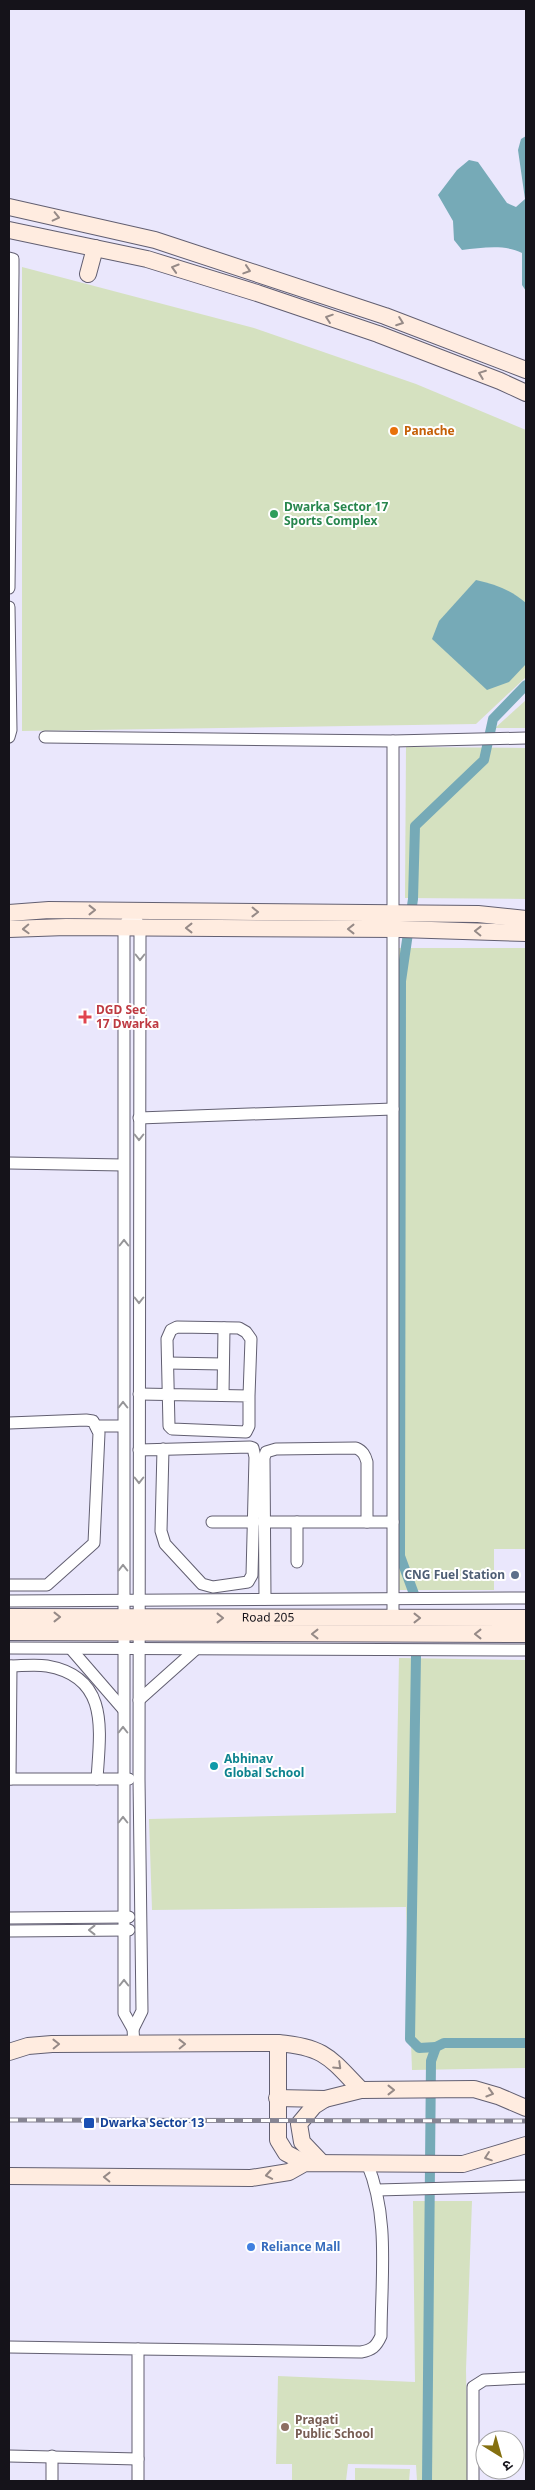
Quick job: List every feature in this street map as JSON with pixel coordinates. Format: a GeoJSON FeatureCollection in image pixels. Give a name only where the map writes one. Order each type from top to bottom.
{"type":"FeatureCollection","features":[{"type":"Feature","properties":{"kind":"street"},"geometry":{"type":"LineString","coordinates":[[9,207],[155,240],[385,316],[526,370]]}},
{"type":"Feature","properties":{"kind":"street"},"geometry":{"type":"LineString","coordinates":[[9,230],[147,259],[257,293],[378,334],[500,381],[526,393]]}},
{"type":"Feature","properties":{"kind":"street"},"geometry":{"type":"LineString","coordinates":[[88,274],[94,248]]}},
{"type":"Feature","properties":{"kind":"street"},"geometry":{"type":"LineString","coordinates":[[9,258],[13,259],[9,588]]}},
{"type":"Feature","properties":{"kind":"street"},"geometry":{"type":"LineString","coordinates":[[9,607],[11,730],[9,737]]}},
{"type":"Feature","properties":{"kind":"street"},"geometry":{"type":"LineString","coordinates":[[45,737],[393,741],[526,738]]}},
{"type":"Feature","properties":{"kind":"street"},"geometry":{"type":"LineString","coordinates":[[393,741],[396,921],[393,1109],[393,1619]]}},
{"type":"Feature","properties":{"kind":"street"},"geometry":{"type":"LineString","coordinates":[[132,910],[139,1118],[139,1450],[131,1625],[123,1709],[123,1779],[124,2013],[133,2037]]}},
{"type":"Feature","properties":{"kind":"street"},"geometry":{"type":"LineString","coordinates":[[9,912],[132,910],[396,921],[426,930],[526,934]]}},
{"type":"Feature","properties":{"kind":"street"},"geometry":{"type":"LineString","coordinates":[[9,930],[396,921],[428,913],[478,914],[526,919]]}},
{"type":"Feature","properties":{"kind":"street"},"geometry":{"type":"LineString","coordinates":[[132,928],[123,1164],[123,1601],[140,1650],[139,1779],[142,2011],[133,2037]]}},
{"type":"Feature","properties":{"kind":"street"},"geometry":{"type":"LineString","coordinates":[[139,1118],[393,1109]]}},
{"type":"Feature","properties":{"kind":"street"},"geometry":{"type":"LineString","coordinates":[[9,1163],[123,1164]]}},
{"type":"Feature","properties":{"kind":"street"},"geometry":{"type":"LineString","coordinates":[[174,1328],[224,1328],[244,1329],[251,1339],[248,1429],[243,1432],[174,1430],[169,1426],[167,1339],[174,1328]]}},
{"type":"Feature","properties":{"kind":"street"},"geometry":{"type":"LineString","coordinates":[[223,1396],[224,1328]]}},
{"type":"Feature","properties":{"kind":"street"},"geometry":{"type":"LineString","coordinates":[[168,1363],[224,1364]]}},
{"type":"Feature","properties":{"kind":"street"},"geometry":{"type":"LineString","coordinates":[[139,1394],[249,1396]]}},
{"type":"Feature","properties":{"kind":"street"},"geometry":{"type":"LineString","coordinates":[[9,1423],[86,1420],[93,1421],[97,1426],[98,1433],[94,1543],[47,1585],[9,1586]]}},
{"type":"Feature","properties":{"kind":"street"},"geometry":{"type":"LineString","coordinates":[[97,1426],[123,1426]]}},
{"type":"Feature","properties":{"kind":"street"},"geometry":{"type":"LineString","coordinates":[[139,1450],[253,1448],[265,1599]]}},
{"type":"Feature","properties":{"kind":"street"},"geometry":{"type":"LineString","coordinates":[[163,1449],[163,1539],[169,1549],[202,1584],[213,1586],[248,1582],[252,1575],[266,1452],[276,1449],[361,1450],[367,1462],[367,1522]]}},
{"type":"Feature","properties":{"kind":"street"},"geometry":{"type":"LineString","coordinates":[[212,1522],[393,1522]]}},
{"type":"Feature","properties":{"kind":"street"},"geometry":{"type":"LineString","coordinates":[[297,1522],[297,1562]]}},
{"type":"Feature","properties":{"kind":"street"},"geometry":{"type":"LineString","coordinates":[[9,1648],[71,1649],[131,1625],[265,1599],[526,1598]]}},
{"type":"Feature","properties":{"kind":"street"},"geometry":{"type":"LineString","coordinates":[[9,1601],[123,1601]]}},
{"type":"Feature","properties":{"kind":"street"},"geometry":{"type":"LineString","coordinates":[[123,1601],[140,1650]]}},
{"type":"Feature","properties":{"kind":"street","name":"Road 205"},"geometry":{"type":"LineString","coordinates":[[9,1617],[131,1625],[526,1634]]}},
{"type":"Feature","properties":{"kind":"street","name":"Road 205"},"geometry":{"type":"LineString","coordinates":[[9,1632],[131,1625],[526,1618]]}},
{"type":"Feature","properties":{"kind":"street"},"geometry":{"type":"LineString","coordinates":[[71,1649],[123,1709]]}},
{"type":"Feature","properties":{"kind":"street"},"geometry":{"type":"LineString","coordinates":[[140,1650],[526,1650]]}},
{"type":"Feature","properties":{"kind":"street"},"geometry":{"type":"LineString","coordinates":[[139,1700],[195,1650]]}},
{"type":"Feature","properties":{"kind":"street"},"geometry":{"type":"LineString","coordinates":[[98,1779],[100,1717],[95,1698],[84,1683],[68,1671],[53,1667],[10,1666],[9,1779],[98,1779],[123,1779],[139,1779]]}},
{"type":"Feature","properties":{"kind":"street"},"geometry":{"type":"LineString","coordinates":[[9,1918],[141,1917]]}},
{"type":"Feature","properties":{"kind":"street"},"geometry":{"type":"LineString","coordinates":[[9,1931],[141,1930]]}},
{"type":"Feature","properties":{"kind":"street"},"geometry":{"type":"LineString","coordinates":[[9,2052],[28,2046],[133,2037],[303,2045],[321,2051],[361,2090]]}},
{"type":"Feature","properties":{"kind":"street"},"geometry":{"type":"LineString","coordinates":[[278,2043],[278,2140],[281,2148],[286,2153],[304,2163]]}},
{"type":"Feature","properties":{"kind":"street"},"geometry":{"type":"LineString","coordinates":[[321,2162],[302,2142],[299,2124],[314,2106],[325,2100],[361,2090],[485,2091],[526,2108]]}},
{"type":"Feature","properties":{"kind":"street"},"geometry":{"type":"LineString","coordinates":[[277,2098],[325,2100]]}},
{"type":"Feature","properties":{"kind":"street"},"geometry":{"type":"LineString","coordinates":[[9,2176],[251,2178],[289,2172],[304,2163],[449,2164],[476,2161],[526,2145]]}},
{"type":"Feature","properties":{"kind":"street"},"geometry":{"type":"LineString","coordinates":[[9,2347],[361,2352],[371,2350],[378,2344],[381,2336],[382,2226],[377,2190],[367,2163]]}},
{"type":"Feature","properties":{"kind":"street"},"geometry":{"type":"LineString","coordinates":[[377,2190],[526,2186]]}},
{"type":"Feature","properties":{"kind":"street"},"geometry":{"type":"LineString","coordinates":[[138,2349],[138,2481]]}},
{"type":"Feature","properties":{"kind":"street"},"geometry":{"type":"LineString","coordinates":[[473,2481],[473,2387],[484,2380],[526,2378]]}},
{"type":"Feature","properties":{"kind":"street"},"geometry":{"type":"LineString","coordinates":[[9,2456],[138,2459]]}},
{"type":"Feature","properties":{"kind":"street"},"geometry":{"type":"LineString","coordinates":[[52,2456],[52,2481]]}},
{"type":"Feature","properties":{"kind":"green space","name":"Dwarka Sector 17 Sports Complex"},"geometry":{"type":"Polygon","coordinates":[[[22,267],[254,328],[416,384],[526,430],[526,677],[476,724],[22,731],[22,267]]]}},
{"type":"Feature","properties":{"kind":"green space"},"geometry":{"type":"Polygon","coordinates":[[[526,700],[526,728],[495,728],[526,700]]]}},
{"type":"Feature","properties":{"kind":"green space"},"geometry":{"type":"Polygon","coordinates":[[[406,747],[526,748],[526,899],[405,898],[406,747]]]}},
{"type":"Feature","properties":{"kind":"green space"},"geometry":{"type":"Polygon","coordinates":[[[396,948],[526,948],[526,1549],[494,1549],[494,1590],[393,1590],[396,948]]]}},
{"type":"Feature","properties":{"kind":"green space"},"geometry":{"type":"Polygon","coordinates":[[[399,1658],[526,1660],[526,2068],[412,2070],[406,1907],[152,1910],[149,1819],[396,1813],[399,1658]]]}},
{"type":"Feature","properties":{"kind":"green space"},"geometry":{"type":"Polygon","coordinates":[[[413,2201],[472,2201],[466,2370],[468,2481],[417,2481],[416,2465],[348,2464],[346,2481],[292,2481],[292,2464],[276,2464],[278,2376],[415,2382],[413,2201]]]}},
{"type":"Feature","properties":{"kind":"green space"},"geometry":{"type":"Polygon","coordinates":[[[355,2468],[410,2469],[409,2481],[355,2481],[355,2468]]]}},
{"type":"Feature","properties":{"kind":"water"},"geometry":{"type":"Polygon","coordinates":[[[526,136],[526,291],[522,285],[522,253],[508,248],[462,250],[454,240],[453,221],[438,195],[457,170],[469,160],[478,162],[507,203],[516,207],[525,199],[518,150],[521,139],[526,136]]]}},
{"type":"Feature","properties":{"kind":"water"},"geometry":{"type":"Polygon","coordinates":[[[476,580],[502,588],[515,594],[526,603],[526,664],[509,682],[487,690],[432,639],[439,621],[476,580]]]}},
{"type":"Feature","properties":{"kind":"waterway"},"geometry":{"type":"LineString","coordinates":[[414,1594],[400,1556],[401,981],[413,899],[415,826],[484,760],[493,719],[526,685]]}},
{"type":"Feature","properties":{"kind":"waterway"},"geometry":{"type":"LineString","coordinates":[[416,1655],[410,2039],[419,2048],[436,2047]]}},
{"type":"Feature","properties":{"kind":"waterway"},"geometry":{"type":"LineString","coordinates":[[427,2481],[431,2061],[436,2047],[444,2043],[526,2043]]}},
{"type":"Feature","properties":{"kind":"railway"},"geometry":{"type":"LineString","coordinates":[[9,2120],[526,2121]]}},
{"type":"Feature","properties":{"kind":"place","name":"Panache"},"geometry":{"type":"Point","coordinates":[394,431]}},
{"type":"Feature","properties":{"kind":"place","name":"Dwarka Sector 17 Sports Complex"},"geometry":{"type":"Point","coordinates":[274,514]}},
{"type":"Feature","properties":{"kind":"place","name":"DGD Sec 17 Dwarka"},"geometry":{"type":"Point","coordinates":[85,1017]}},
{"type":"Feature","properties":{"kind":"place","name":"CNG Fuel Station"},"geometry":{"type":"Point","coordinates":[515,1575]}},
{"type":"Feature","properties":{"kind":"place","name":"Abhinav Global School"},"geometry":{"type":"Point","coordinates":[214,1766]}},
{"type":"Feature","properties":{"kind":"place","name":"Dwarka Sector 13"},"geometry":{"type":"Point","coordinates":[89,2123]}},
{"type":"Feature","properties":{"kind":"place","name":"Reliance Mall"},"geometry":{"type":"Point","coordinates":[251,2247]}},
{"type":"Feature","properties":{"kind":"place","name":"Pragati Public School"},"geometry":{"type":"Point","coordinates":[285,2427]}}]}
